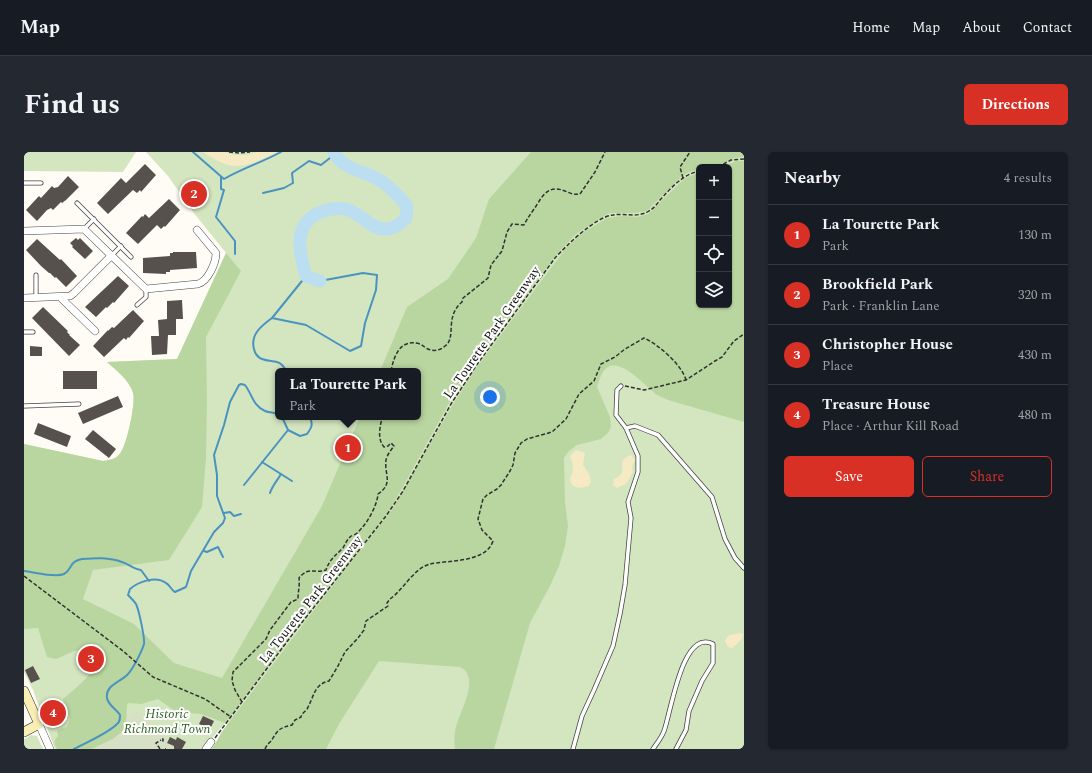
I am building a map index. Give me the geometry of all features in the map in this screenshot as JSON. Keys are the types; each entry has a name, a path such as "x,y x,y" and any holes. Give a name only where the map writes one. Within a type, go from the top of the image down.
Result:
{"street":[{"path":"24,231 84,229 146,290 198,284 206,280 216,253 197,230"},
{"path":"24,298 61,298 70,296 111,256"},
{"path":"61,298 95,331"},
{"path":"24,691 50,749"},
{"path":"24,732 39,724"},
{"path":"206,749 211,742"}],"lane":[{"path":"24,183 41,183"},
{"path":"77,203 131,257"},
{"path":"84,229 94,220"},
{"path":"111,256 121,246"},
{"path":"36,275 36,298"},
{"path":"137,305 146,297 146,290"},
{"path":"24,332 33,332"},
{"path":"573,749 582,716 613,646 625,585 631,518 628,502 638,472 638,456 626,428 616,415 617,390 621,386"},
{"path":"24,406 79,404"},
{"path":"626,428 635,426 658,435 712,497 725,539 735,558 744,568"},
{"path":"653,749 664,731 682,666 696,646 700,642 706,641 713,644 713,663 702,682 689,711 686,730 676,749"}],"path":[{"path":"229,152 250,152"},
{"path":"392,368 393,360 399,348 410,344 421,344 429,350 438,350 447,345 452,336 450,328 453,312 464,298 488,278 491,265 502,251 507,232 512,224 524,225 542,196 551,190 558,189 575,195 580,194 595,172 605,152"},
{"path":"683,178 680,167 690,152"},
{"path":"724,164 731,160 744,158"},
{"name":"La Tourette Park Greenway","path":"211,742 386,516 403,491 451,404 483,356 555,258 569,242 600,219 612,215 637,215 645,213 650,210 675,184 696,172"},
{"path":"621,386 644,390 686,380 722,357 734,341 744,334"},
{"path":"265,749 276,732 282,727 292,725 295,720 301,717 319,684 329,681 335,673 345,652 364,630 366,621 388,606 387,603 390,599 419,570 430,564 467,559 489,549 493,541 482,530 478,519 483,499 486,495 501,485 513,465 515,453 521,443 552,432 566,419 579,394 594,381 601,364 615,357 625,349 644,338 650,340 665,351 684,373 686,380"},
{"path":"242,702 232,681 233,672 266,639 270,630 291,602 298,599 300,578 304,572 312,570 321,572 326,570 335,554 350,538 358,533 374,509 378,501 378,494 383,490 388,481 386,459 394,446 391,443 384,447 382,445 380,439 382,420"},
{"path":"24,576 123,651 154,677 205,699 231,717"},
{"path":"160,749 156,743 162,740"}],"green space":[{"path":"24,152 136,152 123,172 24,171"},
{"name":"Historic Richmond Town","path":"146,152 744,152 744,749 212,749 227,725 225,723 203,749 55,749 33,690 24,672 24,444 103,461 115,458 121,452 126,441 134,398 126,380 107,362 177,359 226,253 193,212 168,176"},
{"path":"531,152 744,152 744,157 735,158 720,164 696,164 696,170 687,173 680,178 647,211 635,213 610,213 576,234 557,254 507,320 453,396 387,514 327,588 225,723 201,714 176,712 158,699 141,704 129,703 127,705 126,725 122,732 113,739 92,749 57,749 54,742 58,736 57,731 67,727 70,719 63,699 90,674 100,653 94,648 74,651 56,659 47,657 38,628 24,629 24,444 103,461 115,458 123,448 132,414 134,398 126,380 107,362 177,359 226,253 241,271 206,337 206,458 202,507 169,560 93,570 83,599 134,624 174,663 222,678 322,506 359,420 421,420 421,368 381,368 407,307 448,279 476,238 489,199"},
{"path":"736,161 744,161 744,422 668,400 657,395 639,379 623,368 615,366 609,367 603,372 597,387 610,417 611,427 608,433 601,439 577,445 569,451 564,458 565,502 568,526 565,546 559,566 550,586 530,623 494,749 455,749 455,730 465,704 469,686 469,678 466,672 460,667 379,661 339,724 326,749 212,749 221,733 345,569 391,511 452,406 476,368 566,248 584,232 607,218 622,216 637,217 648,214 684,179 696,174 696,308 732,308 732,164 729,164"},
{"path":"137,710 174,746 174,749 92,749 113,739 122,732 127,720"},
{"path":"31,735 37,736 43,749 24,749 24,739"}],"sand":[{"path":"203,152 225,152 229,154 248,155 256,152 277,152 256,162 240,166 223,163"},
{"path":"576,450 585,453 583,465 589,474 591,481 589,486 578,488 571,483 570,479 573,469 570,456"},
{"path":"631,455 635,460 632,466 633,472 626,484 617,488 613,485 614,479 621,473 623,460"},
{"path":"740,633 743,634 742,639 732,648 728,647 725,641 727,637"}],"building":[{"path":"145,164 156,175 141,192 140,190 137,193 133,190 108,214 97,203 121,178 126,183"},
{"path":"68,176 79,187 53,210 51,208 47,210 37,221 26,210 39,196 41,198 52,186 54,188 58,187"},
{"path":"169,199 180,210 165,227 164,226 161,229 157,225 138,244 126,233 142,216 143,217 145,214 149,218"},
{"path":"76,238 78,240 80,238 93,251 85,259 72,247 73,246 70,243"},
{"path":"37,239 60,260 61,259 77,276 66,287 56,277 55,278 41,266 26,250"},
{"path":"196,252 197,268 170,270 170,272 166,272 166,274 143,273 143,258 170,256 170,253"},
{"path":"118,276 129,286 114,303 113,302 107,308 106,307 96,317 85,307"},
{"path":"182,300 183,319 176,319 176,335 168,335 167,354 152,355 151,336 159,336 158,320 167,319 167,301"},
{"path":"43,307 80,345 69,356 32,318"},
{"path":"133,310 144,321 129,338 128,337 126,340 124,338 104,357 93,346 108,330 112,327 114,328"},
{"path":"30,346 42,347 42,356 30,356"},
{"path":"63,371 97,371 97,389 63,389"},
{"path":"118,396 123,407 83,424 78,413"},
{"path":"38,423 71,436 67,447 34,434"},
{"path":"93,430 116,449 109,458 85,439"},
{"path":"93,651 99,656 89,668 83,663"},
{"path":"33,666 40,679 31,683 25,670"},
{"path":"51,704 64,717 56,725 44,710"},
{"path":"203,716 214,721 210,729 199,724"},
{"path":"170,737 176,740 177,737 186,742 182,749 174,749 174,746 167,743"}],"waterway":[{"path":"193,152 224,179 281,152"},
{"path":"320,281 306,276 301,258 300,240 302,231 305,224 312,217 327,210 345,209 350,210 380,229 389,229 394,227 406,218 407,206 393,190 376,178 358,171 342,162 334,152"},
{"path":"263,193 284,188 293,183 292,173 309,161 321,165 335,154"},
{"path":"221,177 221,189 224,190 216,217 235,241 235,254"},
{"path":"284,368 281,364 262,359 256,355 254,351 253,344 257,331 272,318 306,325 350,351 361,346 365,323 376,290 377,275 363,273 320,281"},
{"path":"272,318 306,276"},
{"path":"74,749 97,738 113,728 120,719 120,715 108,701 108,690 130,672 144,644 143,631 137,607 128,595 130,589 147,580 162,581 175,592 186,587 191,571 214,532 223,523 225,518 217,496 217,475 214,455 230,402 239,385 245,385 255,403 261,409 267,412 275,413"},
{"path":"283,420 288,430 300,436 307,434 310,430 312,426 311,420"},
{"path":"244,485 288,430"},
{"path":"262,462 292,481"},
{"path":"270,493 281,474"},
{"path":"224,513 230,512 234,516 241,514"},
{"path":"204,551 207,552 218,547 223,557"},
{"path":"24,571 60,575 67,572 78,560 92,558 107,559 117,560 141,570 149,581"}],"place":[{"name":"Brookfield Park","path":"194,194"},
{"name":"La Tourette Park","path":"348,448"},
{"name":"Christopher House","path":"91,659"},
{"name":"Treasure House","path":"53,713"}]}
